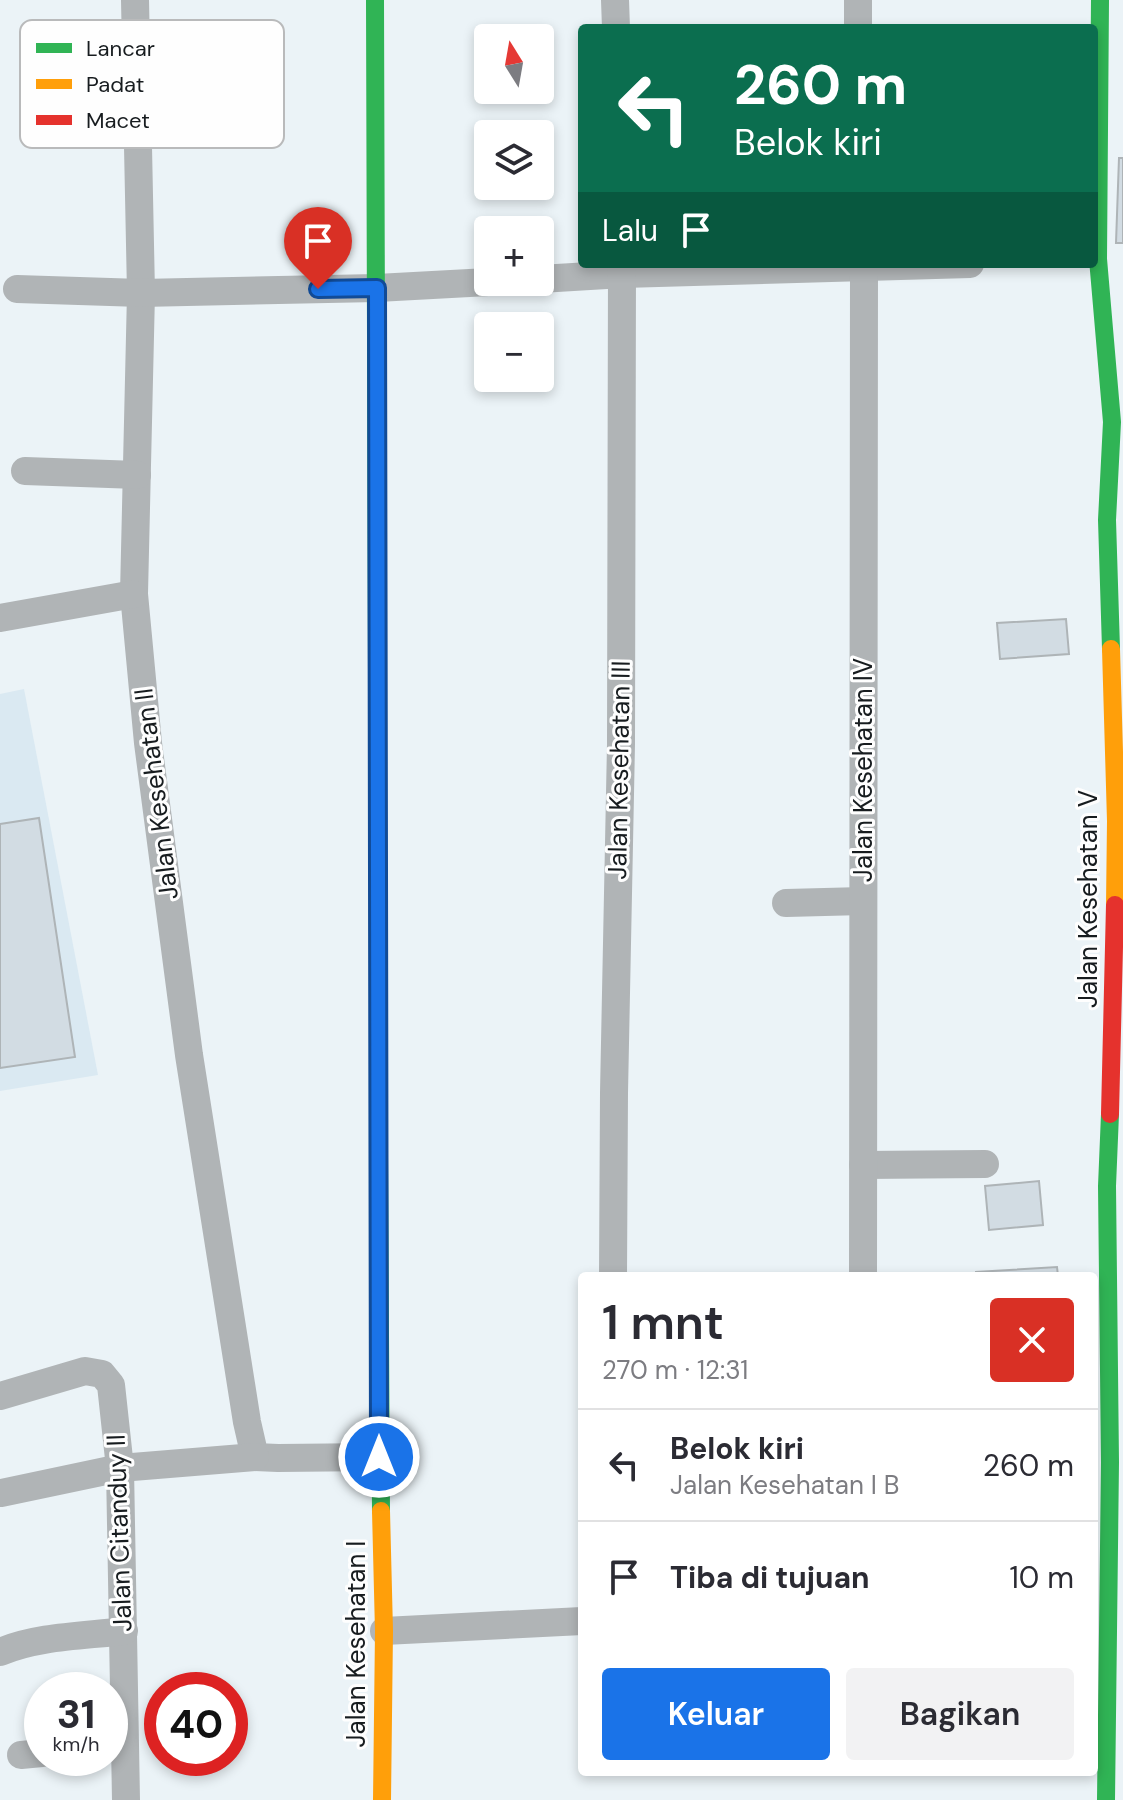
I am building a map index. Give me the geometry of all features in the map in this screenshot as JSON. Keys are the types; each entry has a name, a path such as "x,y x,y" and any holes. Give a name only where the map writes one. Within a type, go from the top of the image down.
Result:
{"street":[{"name":"Jalan Kesehatan II","path":"135,0 135,20"},
{"name":"Jalan Kesehatan I","path":"375,0 379,1457 384,1631 382,1800"},
{"path":"615,0 616,24"},
{"path":"858,0 858,24"},
{"name":"Jalan Kesehatan V","path":"1098,130 1100,0"},
{"name":"Jalan Kesehatan II","path":"138,148 141,293 134,594 148,743 195,1098 255,1457"},
{"path":"554,277 622,269 703,268"},
{"name":"Jalan Kesehatan IV","path":"863,1272 864,268"},
{"name":"Jalan Kesehatan V","path":"1097,268 1118,422 1107,520 1119,821 1102,1462 1106,1800"},
{"name":"Jalan Kesehatan III","path":"613,1272 621,744 622,269"},
{"path":"17,289 141,293 474,283"},
{"path":"25,471 137,475"},
{"path":"0,618 134,594"},
{"path":"786,903 863,901"},
{"path":"863,1165 985,1164"},
{"name":"Jalan Citanduy II","path":"0,1396 85,1371 102,1374 111,1385 120,1468 124,1631 121,1672"},
{"path":"1,1493 120,1468 255,1457 379,1457"},
{"path":"384,1631 578,1621"},
{"path":"0,1652 40,1641 124,1631"},
{"name":"Jalan Citanduy II","path":"122,1776 126,1800"}],"shaded area":[{"path":"24,689 98,1075 0,1091 0,694"}],"building":[{"path":"1119,158 1123,158 1123,243 1116,243"},
{"path":"1066,619 1069,654 1000,659 997,623"},
{"path":"39,818 75,1057 0,1068 0,824"},
{"path":"1039,1181 1043,1225 989,1230 985,1186"},
{"path":"1057,1267 1058,1272 976,1272"}],"traffic: fast":[{"path":"375,0 377,670"},
{"path":"1100,0 1098,259 1112,422 1107,520 1111,649"},
{"path":"378,982 381,1511"},
{"path":"1106,1800 1110,1462 1107,1186 1110,1114"}],"traffic: slow":[{"path":"1111,649 1115,905"},
{"path":"377,670 378,982"},
{"path":"381,1511 384,1631 382,1800"}],"traffic: jam":[{"path":"1110,1114 1115,905"}],"route":[{"path":"318,289 377,288 379,1457"}]}
